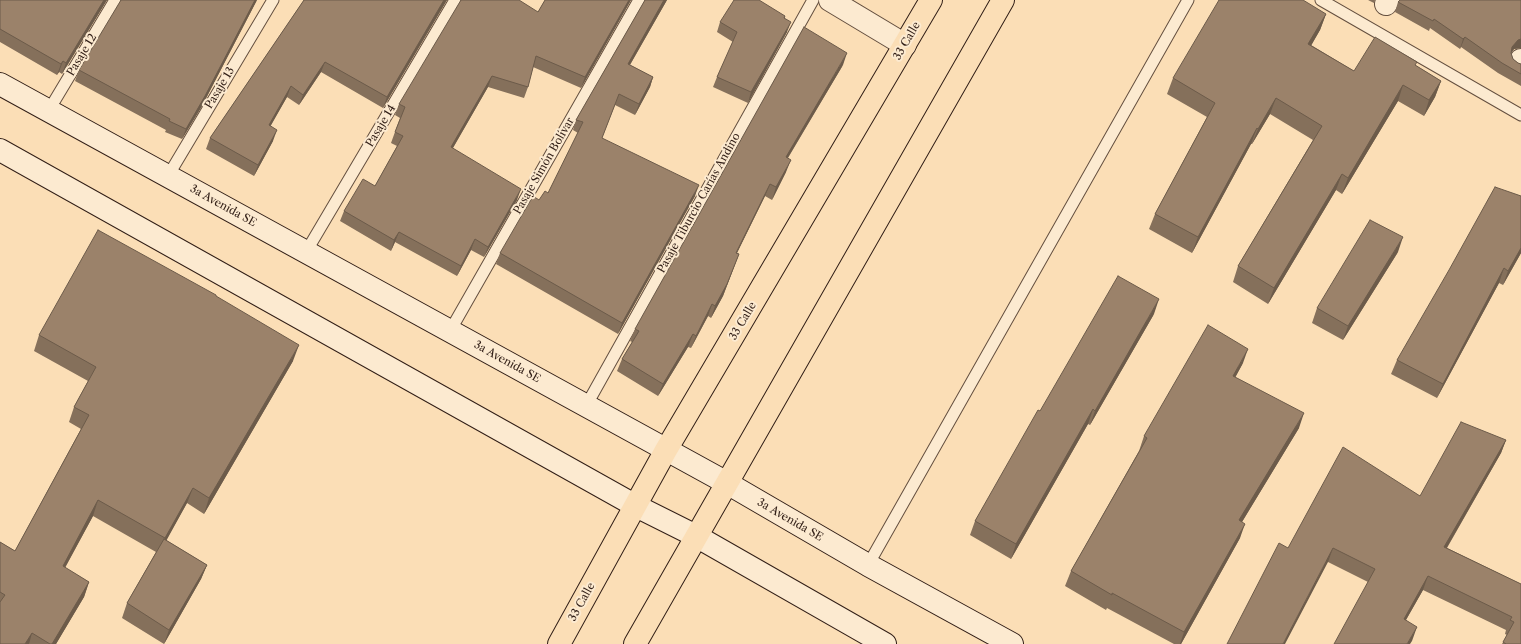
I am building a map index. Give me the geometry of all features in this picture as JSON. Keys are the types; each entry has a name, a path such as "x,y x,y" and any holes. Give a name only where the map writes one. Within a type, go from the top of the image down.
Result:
{"main road":[{"path":"830,0 905,45"},
{"name":"33 Calle","path":"559,644 666,450 931,0"},
{"path":"635,644 1003,0"},
{"name":"3a Avenida SE","path":"0,84 727,483 868,565 1012,644"},
{"path":"0,150 636,506 696,536 885,644"}],"lane":[{"name":"Pasaje 12","path":"49,110 115,0"},
{"name":"Pasaje 13","path":"168,176 273,0"},
{"name":"Pasaje 14","path":"306,252 455,0"},
{"name":"Pasaje Simón Bolívar","path":"450,331 639,0"},
{"name":"Pasaje Tiburcio Carías Andino","path":"586,406 813,0"},
{"path":"868,565 1188,0"},
{"path":"1321,0 1521,115"}],"building":[{"path":"0,0 104,0 66,63 63,61 61,64 0,29"},
{"path":"121,0 255,0 186,129 169,121 170,119 79,70"},
{"path":"304,0 444,0 387,97 325,62 303,95 291,86 269,125 277,130 258,165 210,138"},
{"path":"461,0 519,0 538,12 545,0 629,0 585,77 536,56 528,87 492,76 451,147 521,189 488,247 475,239 461,266 399,232 394,240 344,211 363,179 375,186 403,136 395,132 405,107 399,104"},
{"path":"645,0 664,0 628,64 653,77 639,104 619,94 602,138 699,185 622,323 500,253 533,196 539,200 545,191 548,193 583,122 576,120"},
{"path":"734,0 759,0 785,16 784,18 791,22 751,92 717,77 737,32 720,22"},
{"path":"1219,0 1303,0 1326,14 1308,44 1354,71 1375,37 1417,62 1415,65 1441,81 1429,100 1403,85 1348,178 1342,174 1274,288 1238,266 1322,126 1276,98 1258,129 1257,128 1198,237 1155,214 1215,103 1173,78"},
{"path":"1400,0 1521,0 1521,39 1518,40 1512,47 1511,53 1513,59 1521,64 1521,74 1502,63 1465,37 1463,39 1434,19 1433,21 1398,2"},
{"path":"804,27 847,53 786,157 791,160 776,187 770,184 736,253 739,254 727,284 715,306 712,304 696,336 693,334 663,384 622,359 639,331 635,329"},
{"path":"1495,187 1521,196 1521,248 1508,271 1504,268 1443,384 1397,360"},
{"path":"1370,220 1403,237 1348,326 1317,308"},
{"path":"98,230 216,295 299,345 209,498 193,488 165,538 98,500 63,566 89,582 52,644 32,633 25,644 0,644 0,602 5,595 0,592 0,542 15,551 89,415 74,407 96,367 39,335"},
{"path":"1118,276 1159,299 1095,411 1093,409 1016,544 975,521 1038,410 1040,411"},
{"path":"1208,325 1248,349 1233,376 1304,413 1239,520 1245,524 1184,632 1112,593 1112,595 1071,571 1147,438 1144,436"},
{"path":"1461,422 1506,440 1444,547 1521,584 1521,644 1506,644 1503,642 1514,622 1510,620 1512,617 1428,576 1404,619 1417,627 1407,644 1334,644 1375,569 1333,548 1283,644 1227,644 1279,543 1288,548 1343,447 1420,496"},
{"path":"164,539 207,565 169,630 127,603"}]}
